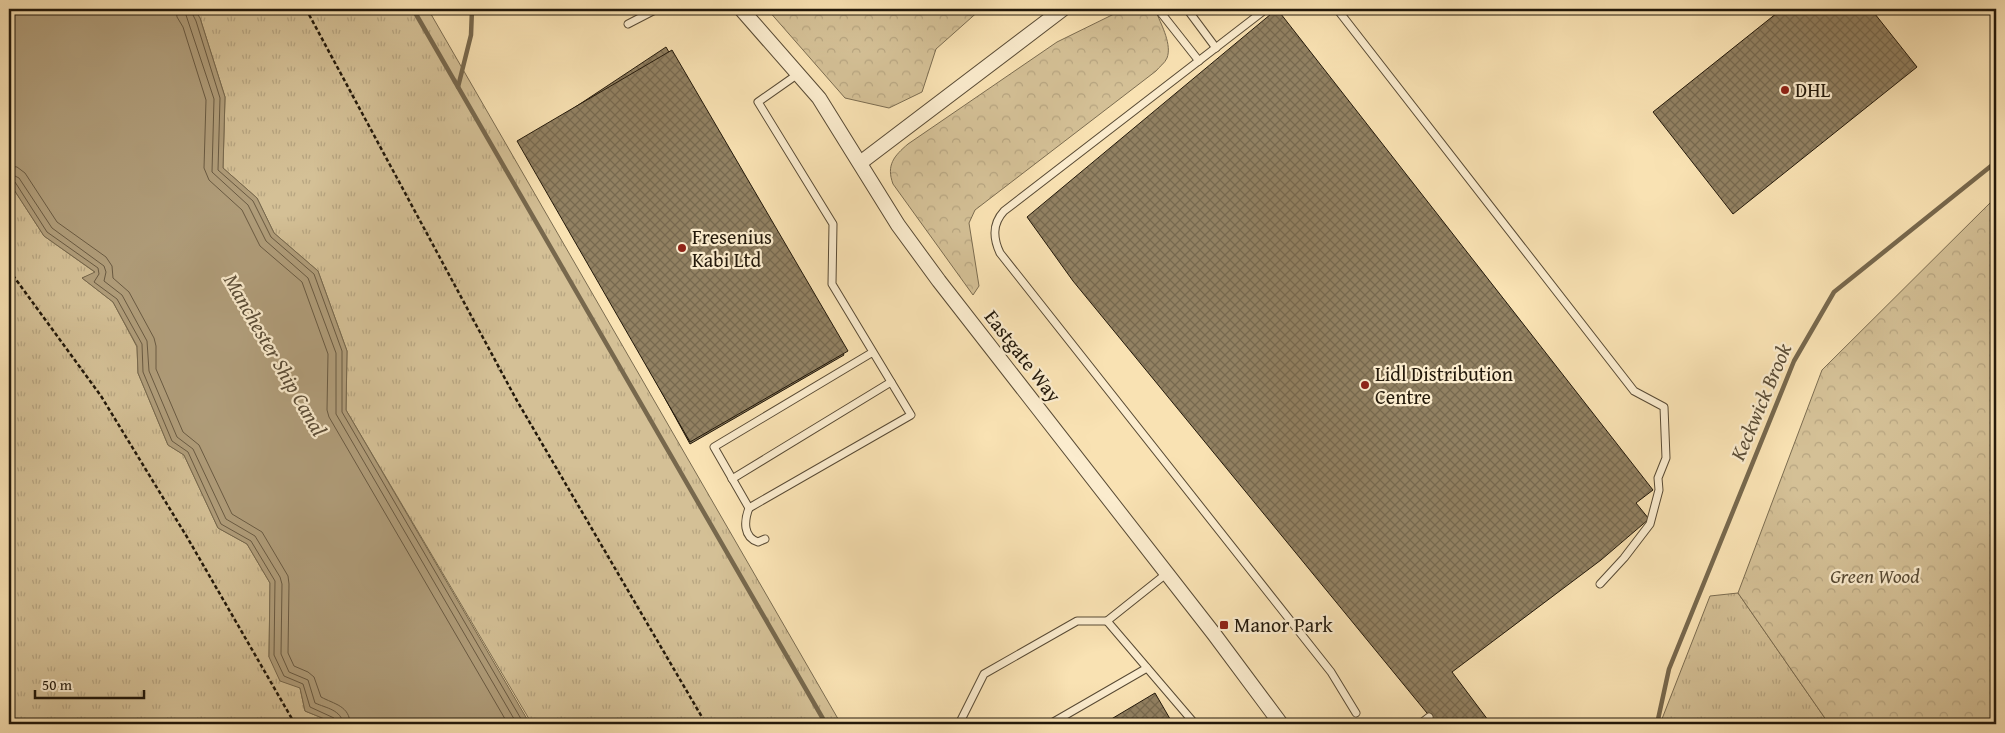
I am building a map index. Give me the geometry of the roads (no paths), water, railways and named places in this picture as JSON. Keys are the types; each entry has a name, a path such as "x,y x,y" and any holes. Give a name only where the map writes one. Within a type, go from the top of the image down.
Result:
{"street":[{"name":"Eastgate Way","path":"741,9 819,98 898,225 939,281 1214,634 1281,724"},
{"path":"860,162 1063,9"}],"lane":[{"path":"628,24 657,9"},
{"path":"1158,9 1199,61"},
{"path":"1186,9 1216,48"},
{"path":"1266,9 1004,211 996,222 994,236 1000,252 1330,672 1356,713"},
{"path":"1337,9 1634,391 1664,406 1666,458 1658,478 1659,490 1650,524 1624,558 1600,584"},
{"path":"748,508 911,415 832,284 832,224 758,102 798,74"},
{"path":"765,539 758,542 752,540 748,533 744,523 748,508 714,447 873,352"},
{"path":"732,479 891,382"},
{"path":"959,724 984,674 1077,621 1107,621 1166,574"},
{"path":"1107,621 1195,724"},
{"path":"1050,724 1147,668"},
{"path":"1420,724 1429,717"}],"water":[{"name":"Manchester Ship Canal","path":"9,9 194,9 200,18 225,97 223,168 257,198 274,233 318,271 347,351 346,410 530,724 337,724 305,711 300,688 280,681 269,657 270,583 247,544 218,528 184,455 168,445 138,373 137,346 113,302 82,278 95,272 44,236 9,182"}],"waterway":[{"path":"413,9 826,724"},
{"path":"458,87 471,35 472,9"},
{"name":"Keckwick Brook","path":"1657,724 1669,669 1794,361 1834,292 1996,162"}],"place":[{"name":"DHL","path":"1785,90"},
{"name":"Fresenius Kabi Ltd","path":"682,248"},
{"name":"Lidl Distribution Centre","path":"1365,385"},
{"name":"Manor Park","path":"1224,625"}],"park label":[{"name":"Green Wood","path":"1875,576"}]}
